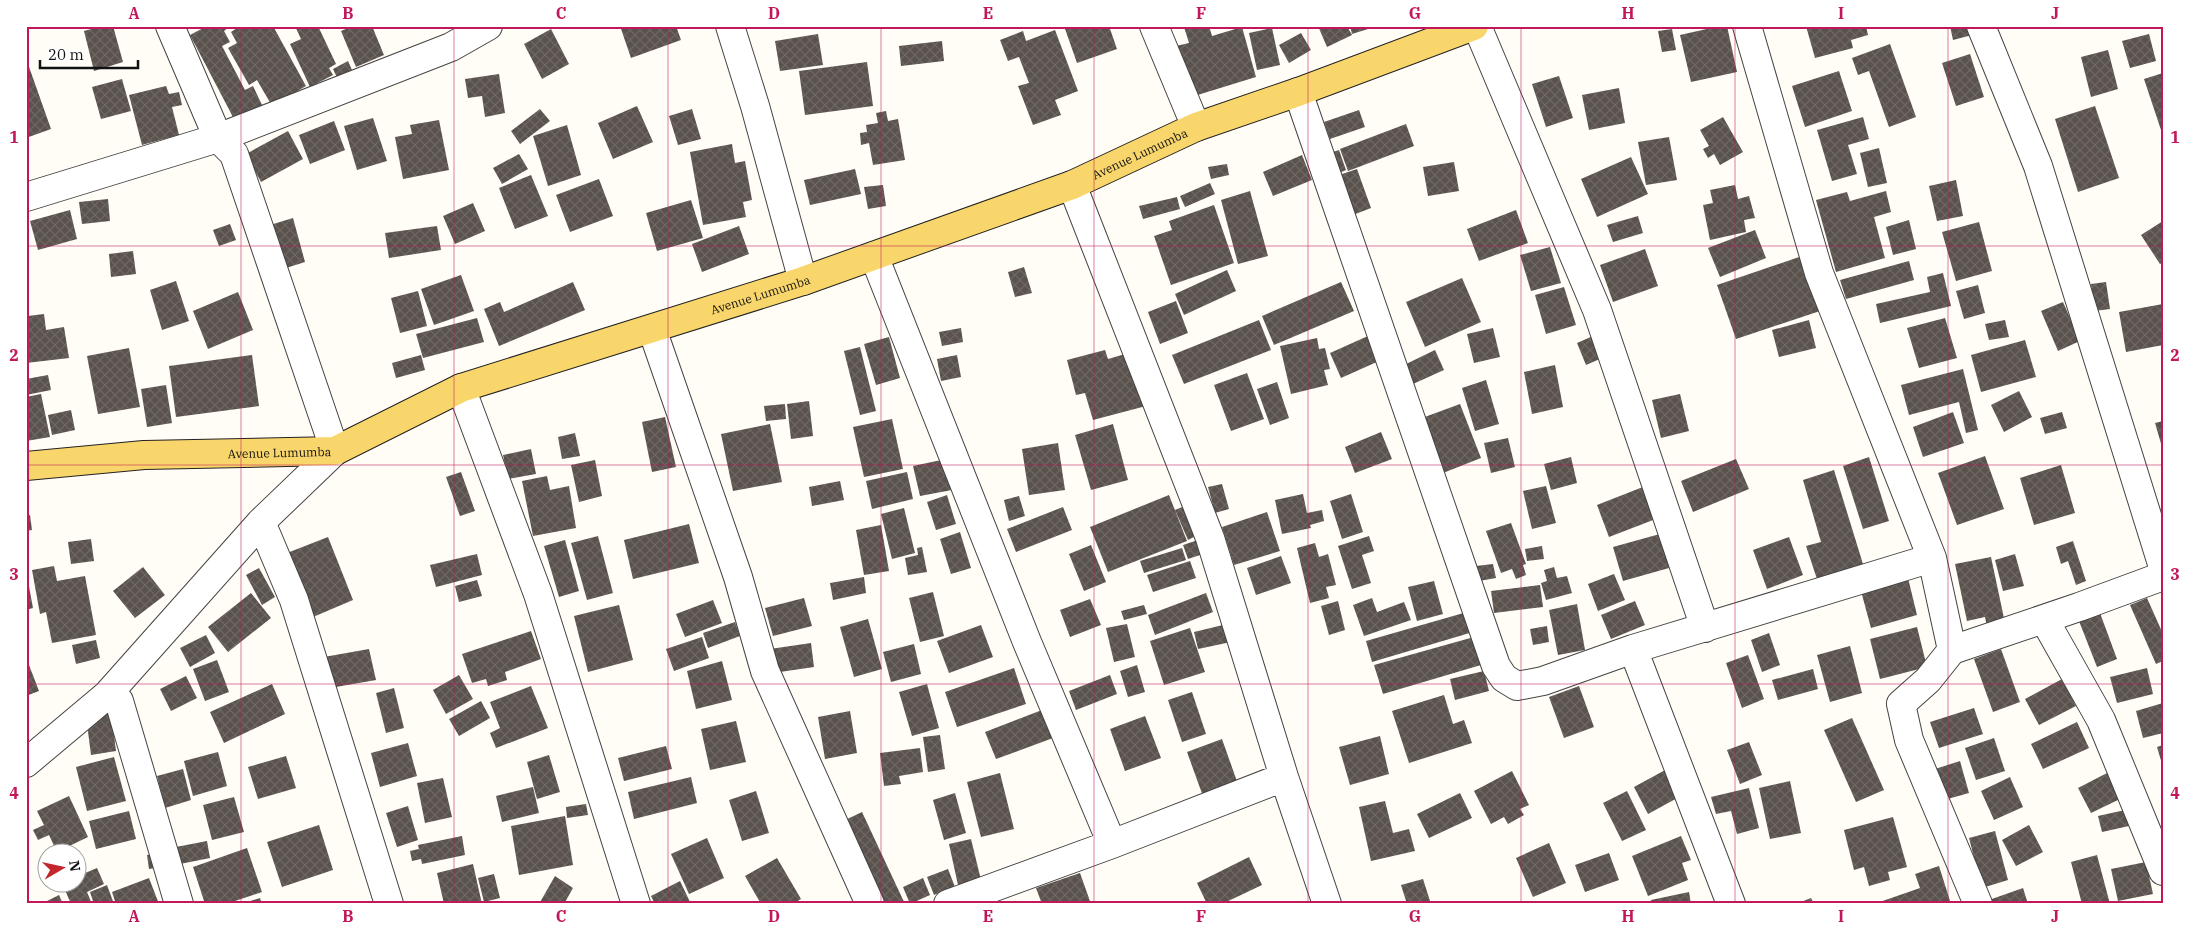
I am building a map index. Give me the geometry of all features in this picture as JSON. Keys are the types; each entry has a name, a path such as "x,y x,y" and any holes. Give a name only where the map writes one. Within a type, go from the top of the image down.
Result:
{"main road":[{"name":"Avenue Lumumba","path":"26,466 144,455 335,451 461,388 803,281 874,256 1072,185 1196,127 1298,92 1475,26"}],"street":[{"path":"26,763 107,694 261,522 335,451 234,154 218,138 170,26"},
{"path":"26,196 218,138 451,47 488,26"},
{"path":"730,26 755,106 803,281"},
{"path":"1154,26 1196,127"},
{"path":"1475,26 1597,310 1705,628"},
{"path":"1747,26 1819,273 1932,558 1952,650"},
{"path":"1980,26 2038,166 2163,566"},
{"path":"1298,92 1496,666 1504,678 1517,686 1543,681 1633,649 1932,558"},
{"path":"1072,185 1210,538 1284,777 1327,904"},
{"path":"874,256 1027,642 1112,844"},
{"path":"652,329 738,577 766,671 870,904"},
{"path":"461,388 538,594 636,904"},
{"path":"261,522 294,600 389,904"},
{"path":"1978,904 1909,740 1901,704 1928,680 1952,650 2163,576"},
{"path":"2044,619 2101,720 2163,871"},
{"path":"1633,649 1731,904"},
{"path":"107,694 118,701 179,904"},
{"path":"948,904 1112,844 1284,777"}],"building":[{"path":"102,26 113,26 123,62 94,71 84,31"},
{"path":"207,26 230,26 224,31 230,42 222,46 245,90 253,86 262,105 234,119 190,35"},
{"path":"240,26 273,26 306,86 272,106 257,80 249,85 228,48 237,43 231,32"},
{"path":"295,26 318,26 336,64 329,68 333,75 310,87 290,44 301,39"},
{"path":"353,26 372,26 384,55 356,67 341,31"},
{"path":"620,26 676,26 681,40 631,58"},
{"path":"1064,26 1109,26 1117,49 1077,63"},
{"path":"1209,26 1212,36 1242,27 1256,77 1191,97 1176,46 1189,43 1184,27"},
{"path":"1318,26 1347,26 1352,35 1327,47"},
{"path":"1350,26 1367,26 1368,29 1352,34"},
{"path":"1727,26 1737,72 1691,82 1680,35"},
{"path":"1806,26 1866,26 1868,35 1851,40 1853,48 1815,58"},
{"path":"1950,26 1974,26 1976,34 1953,40"},
{"path":"1272,28 1280,65 1257,70 1249,33"},
{"path":"551,29 569,64 542,79 524,44"},
{"path":"1672,29 1676,50 1662,52 1658,31"},
{"path":"1055,30 1078,91 1055,100 1061,115 1033,125 1018,86 1029,83 1019,57 1008,61 1000,40 1023,31 1026,41"},
{"path":"1301,33 1311,50 1289,63 1279,45"},
{"path":"818,34 823,65 780,71 775,41"},
{"path":"2149,34 2156,61 2130,68 2122,41"},
{"path":"942,41 944,61 901,66 899,46"},
{"path":"1890,44 1916,117 1889,127 1869,71 1858,75 1852,58"},
{"path":"2108,50 2118,89 2091,97 2081,57"},
{"path":"1970,54 1984,97 1956,106 1942,63"},
{"path":"348,61 356,79 341,86 333,69"},
{"path":"867,62 873,106 805,115 799,71"},
{"path":"28,64 51,129 26,138 26,65"},
{"path":"1839,71 1852,111 1805,127 1792,86"},
{"path":"2163,73 2163,133 2162,133 2144,79"},
{"path":"499,74 505,113 485,117 482,96 468,98 465,79"},
{"path":"1559,76 1573,118 1546,127 1532,84"},
{"path":"122,79 131,111 101,119 92,87"},
{"path":"166,86 169,94 179,92 182,105 172,107 179,135 142,145 129,95"},
{"path":"1619,88 1625,123 1589,130 1582,95"},
{"path":"637,106 653,142 613,159 598,123"},
{"path":"2095,106 2119,178 2078,192 2055,119"},
{"path":"540,109 550,121 520,144 511,131"},
{"path":"692,109 701,139 678,145 669,116"},
{"path":"1359,110 1365,127 1330,139 1324,122"},
{"path":"886,111 888,121 898,119 905,160 873,165 869,143 861,145 860,133 867,132 866,125 878,123 876,113"},
{"path":"1723,117 1743,152 1720,165 1714,154 1708,158 1703,149 1709,146 1700,130"},
{"path":"1863,117 1869,139 1848,145 1857,174 1832,181 1817,130"},
{"path":"373,118 387,161 357,170 344,126"},
{"path":"439,120 449,170 403,179 395,137 412,134 410,125"},
{"path":"334,121 345,150 310,164 299,135"},
{"path":"1406,124 1414,146 1348,171 1340,149"},
{"path":"567,125 581,175 548,186 533,136"},
{"path":"288,131 303,159 261,182 246,154"},
{"path":"1669,137 1677,180 1646,185 1638,142"},
{"path":"732,144 735,163 745,161 752,200 743,202 746,217 703,225 690,152"},
{"path":"1879,148 1887,183 1868,187 1860,153"},
{"path":"1339,150 1346,170 1337,174 1330,153"},
{"path":"519,154 528,169 502,184 493,168"},
{"path":"1302,155 1312,180 1273,196 1263,172"},
{"path":"1631,157 1648,194 1597,217 1581,179"},
{"path":"1454,162 1459,191 1428,196 1423,167"},
{"path":"1227,164 1229,175 1211,179 1208,167"},
{"path":"855,169 861,194 810,205 804,180"},
{"path":"1357,169 1371,208 1353,215 1339,175"},
{"path":"531,175 548,216 515,229 499,188"},
{"path":"599,179 613,216 570,232 556,195"},
{"path":"1956,180 1963,216 1937,221 1929,186"},
{"path":"1210,183 1215,194 1185,207 1180,196"},
{"path":"883,185 886,206 868,209 864,187"},
{"path":"1735,185 1738,199 1749,196 1755,218 1744,220 1746,232 1710,240 1703,205 1713,203 1710,190"},
{"path":"1250,191 1268,256 1238,264 1221,200"},
{"path":"1886,191 1891,212 1874,217 1885,258 1836,272 1816,200 1847,192 1850,201"},
{"path":"1177,197 1180,209 1143,219 1139,206"},
{"path":"108,199 110,221 82,224 79,202"},
{"path":"691,200 703,238 657,251 646,213"},
{"path":"473,203 485,231 455,244 443,216"},
{"path":"1214,205 1234,263 1171,285 1154,236 1172,230 1169,221"},
{"path":"70,210 77,239 38,250 30,221"},
{"path":"1516,210 1528,243 1479,261 1467,229"},
{"path":"1638,216 1643,233 1613,242 1607,225"},
{"path":"293,218 305,262 283,269 270,225"},
{"path":"1909,220 1916,249 1893,255 1886,227"},
{"path":"2163,221 2163,262 2160,264 2141,235"},
{"path":"1979,222 1992,271 1956,281 1942,232"},
{"path":"230,224 236,240 219,246 213,230"},
{"path":"437,226 441,250 389,258 385,233"},
{"path":"739,226 749,254 702,272 692,244"},
{"path":"1755,230 1766,258 1720,277 1708,248"},
{"path":"1550,247 1561,283 1531,291 1520,255"},
{"path":"1645,249 1658,286 1613,302 1600,265"},
{"path":"133,251 136,274 111,277 109,254"},
{"path":"1802,256 1820,311 1736,339 1717,285"},
{"path":"1909,261 1914,280 1846,299 1840,280"},
{"path":"1024,267 1032,293 1015,297 1008,272"},
{"path":"1227,270 1236,291 1184,315 1175,294"},
{"path":"1943,273 1951,306 1880,323 1876,304 1930,292 1927,277"},
{"path":"461,275 474,311 434,325 421,289"},
{"path":"1462,278 1481,322 1425,347 1406,302"},
{"path":"176,281 189,321 162,330 150,290"},
{"path":"573,282 585,310 499,346 484,309 500,302 504,312"},
{"path":"1341,282 1354,311 1274,345 1262,316"},
{"path":"2106,282 2110,309 2094,311 2091,284"},
{"path":"1978,285 1985,313 1964,319 1956,291"},
{"path":"1564,287 1576,325 1546,334 1535,295"},
{"path":"418,291 427,326 400,333 391,298"},
{"path":"238,292 253,330 208,349 193,311"},
{"path":"1176,301 1188,333 1160,344 1148,312"},
{"path":"2063,302 2080,341 2058,351 2041,311"},
{"path":"2163,304 2163,345 2126,352 2119,312"},
{"path":"26,310 28,316 44,314 46,330 64,327 69,358 26,363"},
{"path":"477,318 484,342 423,358 416,334"},
{"path":"1945,318 1957,358 1919,368 1907,328"},
{"path":"1259,320 1271,350 1184,384 1172,355"},
{"path":"1809,320 1816,348 1779,357 1772,330"},
{"path":"2005,320 2009,337 1989,340 1985,324"},
{"path":"961,328 963,342 942,346 939,332"},
{"path":"1493,328 1500,357 1474,363 1467,334"},
{"path":"1368,336 1379,361 1341,378 1330,353"},
{"path":"1593,336 1602,358 1586,365 1577,343"},
{"path":"889,337 900,378 876,385 864,344"},
{"path":"1317,338 1319,349 1325,348 1330,369 1324,370 1328,385 1291,394 1280,346"},
{"path":"2025,340 2036,377 1981,392 1971,355"},
{"path":"860,347 876,411 860,415 844,351"},
{"path":"129,348 140,407 98,414 87,356"},
{"path":"1105,350 1108,359 1132,352 1146,406 1093,420 1085,393 1076,395 1067,360"},
{"path":"1435,350 1444,370 1413,384 1404,365"},
{"path":"252,355 259,406 176,417 169,366"},
{"path":"421,355 425,370 396,378 392,363"},
{"path":"957,355 961,377 941,381 937,359"},
{"path":"1555,365 1563,407 1532,414 1524,372"},
{"path":"1963,369 1978,430 1966,433 1959,402 1909,415 1901,385"},
{"path":"1247,373 1264,419 1231,431 1214,385"},
{"path":"48,375 51,390 26,395 26,379"},
{"path":"1486,380 1499,424 1475,431 1462,388"},
{"path":"1277,382 1289,418 1270,425 1257,389"},
{"path":"166,385 172,423 147,427 141,389"},
{"path":"2019,391 2032,417 2004,432 1991,405"},
{"path":"41,394 50,437 26,441 26,397"},
{"path":"1680,394 1689,431 1661,438 1652,400"},
{"path":"809,401 813,436 791,439 787,404"},
{"path":"785,404 786,419 766,421 764,406"},
{"path":"1460,404 1481,458 1443,473 1422,418"},
{"path":"71,410 75,430 52,435 48,415"},
{"path":"1953,412 1964,443 1923,457 1913,427"},
{"path":"2062,412 2067,428 2045,434 2040,418"},
{"path":"665,417 676,467 652,472 642,422"},
{"path":"892,419 903,469 864,477 853,427"},
{"path":"2163,421 2163,447 2162,447 2155,423"},
{"path":"770,424 782,482 733,491 721,434"},
{"path":"1113,424 1128,480 1091,490 1075,435"},
{"path":"1381,432 1392,459 1355,473 1345,447"},
{"path":"575,433 580,456 562,459 558,437"},
{"path":"1508,438 1515,467 1491,473 1484,443"},
{"path":"1058,443 1065,490 1029,495 1022,449"},
{"path":"531,449 536,474 508,479 503,455"},
{"path":"1985,456 2004,509 1957,525 1938,473"},
{"path":"1571,457 1577,483 1551,490 1544,464"},
{"path":"1869,457 1889,521 1863,529 1843,466"},
{"path":"946,459 952,490 920,496 913,466"},
{"path":"1736,459 1749,489 1693,512 1681,481"},
{"path":"595,460 602,496 579,502 571,465"},
{"path":"2061,465 2075,513 2034,525 2020,478"},
{"path":"1834,470 1863,564 1817,579 1806,546 1821,542 1803,480"},
{"path":"461,472 475,511 460,516 446,477"},
{"path":"907,472 913,499 872,509 866,481"},
{"path":"547,476 550,490 569,486 576,528 533,536 522,481"},
{"path":"840,481 844,500 812,506 809,487"},
{"path":"1222,484 1229,509 1215,513 1208,487"},
{"path":"1648,485 1661,517 1609,537 1597,505"},
{"path":"1546,486 1556,523 1532,529 1523,491"},
{"path":"1303,494 1307,513 1322,510 1324,521 1310,525 1311,528 1282,534 1275,500"},
{"path":"1351,494 1363,532 1342,539 1330,501"},
{"path":"947,495 956,524 936,530 927,502"},
{"path":"1169,495 1187,541 1108,572 1090,527"},
{"path":"1019,496 1025,516 1009,521 1004,500"},
{"path":"1187,505 1200,534 1188,540 1175,510"},
{"path":"1063,507 1072,530 1016,552 1007,529"},
{"path":"904,508 915,553 892,559 881,514"},
{"path":"1267,512 1280,551 1234,565 1222,527"},
{"path":"30,515 32,530 26,531 26,516"},
{"path":"1511,523 1526,564 1523,565 1526,575 1516,579 1512,569 1501,573 1486,531"},
{"path":"689,524 699,563 633,579 624,540"},
{"path":"881,525 889,571 864,575 856,530"},
{"path":"960,532 971,568 951,574 940,539"},
{"path":"1667,532 1676,566 1623,581 1613,547"},
{"path":"598,536 613,593 587,600 571,543"},
{"path":"1369,536 1374,551 1362,555 1371,583 1352,589 1338,546"},
{"path":"328,537 353,600 313,617 287,553"},
{"path":"1789,537 1803,575 1767,589 1753,550"},
{"path":"91,539 94,561 71,564 68,542"},
{"path":"565,540 579,591 559,597 544,546"},
{"path":"1198,540 1203,554 1188,559 1183,545"},
{"path":"2073,541 2086,581 2076,585 2068,561 2061,564 2056,547"},
{"path":"1315,543 1319,557 1328,554 1336,585 1326,587 1329,598 1310,603 1297,548"},
{"path":"1091,545 1106,582 1084,591 1069,554"},
{"path":"1542,546 1544,559 1527,561 1525,549"},
{"path":"922,547 927,572 908,575 905,558 918,555 917,548"},
{"path":"1182,548 1186,560 1144,573 1140,561"},
{"path":"477,554 482,575 436,587 430,565"},
{"path":"2015,554 2024,586 2003,591 1995,560"},
{"path":"1281,556 1291,583 1256,595 1247,568"},
{"path":"1991,557 2005,623 1987,627 1985,617 1967,621 1955,564"},
{"path":"1190,561 1196,578 1153,592 1147,575"},
{"path":"1493,564 1496,578 1479,581 1476,566"},
{"path":"54,566 57,581 85,576 96,635 52,643 46,612 40,614 32,570"},
{"path":"143,567 165,595 135,618 113,591"},
{"path":"1554,567 1557,578 1567,576 1572,593 1546,600 1541,583 1547,581 1544,570"},
{"path":"259,568 275,597 262,605 246,575"},
{"path":"1614,574 1625,600 1598,611 1588,584"},
{"path":"864,577 866,593 833,600 830,583"},
{"path":"1908,578 1917,615 1871,628 1861,591"},
{"path":"477,580 482,596 459,602 455,586"},
{"path":"26,581 28,581 33,608 26,610"},
{"path":"1434,581 1443,614 1417,621 1408,587"},
{"path":"1540,585 1543,607 1494,613 1491,591"},
{"path":"933,592 944,636 920,642 909,598"},
{"path":"251,593 271,618 228,652 208,627"},
{"path":"1206,593 1213,612 1155,635 1148,615"},
{"path":"804,598 812,626 773,636 765,608"},
{"path":"1372,598 1377,612 1404,602 1411,620 1364,636 1353,605"},
{"path":"2147,598 2163,634 2163,661 2156,664 2130,605"},
{"path":"1090,599 1101,625 1070,637 1060,610"},
{"path":"713,600 722,623 685,637 676,614"},
{"path":"1338,601 1345,630 1329,635 1321,606"},
{"path":"1635,601 1645,625 1611,639 1601,615"},
{"path":"1577,604 1585,650 1558,655 1549,610"},
{"path":"619,605 633,660 588,672 574,616"},
{"path":"1144,605 1147,614 1124,620 1121,611"},
{"path":"1467,612 1473,632 1372,662 1366,641"},
{"path":"2100,613 2117,659 2097,667 2079,621"},
{"path":"868,619 882,669 854,677 840,627"},
{"path":"735,622 740,636 708,648 703,633"},
{"path":"1127,624 1135,657 1114,662 1106,628"},
{"path":"1227,624 1231,642 1198,649 1194,632"},
{"path":"981,625 993,657 949,673 937,641"},
{"path":"1547,626 1549,642 1533,645 1530,629"},
{"path":"1917,627 1927,667 1880,679 1870,639"},
{"path":"1190,628 1205,672 1164,685 1150,641"},
{"path":"531,631 541,659 505,672 507,680 488,686 486,679 472,683 462,654"},
{"path":"1769,633 1780,665 1762,672 1751,640"},
{"path":"206,635 215,653 190,667 180,648"},
{"path":"702,637 709,658 674,671 666,649"},
{"path":"1474,637 1481,665 1383,694 1374,665"},
{"path":"96,640 100,658 76,664 72,645"},
{"path":"811,643 814,667 773,673 770,649"},
{"path":"914,644 921,674 891,682 883,652"},
{"path":"1850,646 1862,693 1830,702 1817,655"},
{"path":"369,649 376,680 330,688 324,657"},
{"path":"2001,649 2020,702 1993,712 1974,659"},
{"path":"1748,655 1764,699 1742,708 1726,663"},
{"path":"217,660 229,692 205,701 193,669"},
{"path":"722,661 732,700 696,709 687,671"},
{"path":"29,665 39,691 26,696 26,666"},
{"path":"1137,665 1145,692 1128,697 1120,671"},
{"path":"1014,668 1026,704 957,727 945,692"},
{"path":"2147,668 2153,694 2117,703 2110,677"},
{"path":"1813,669 1818,689 1778,700 1772,680"},
{"path":"1484,671 1489,691 1455,700 1450,679"},
{"path":"459,675 473,699 446,714 433,690"},
{"path":"1110,675 1117,694 1076,710 1069,691"},
{"path":"186,676 197,698 171,711 160,689"},
{"path":"2062,679 2076,706 2039,725 2025,699"},
{"path":"272,684 285,714 224,743 210,712"},
{"path":"927,684 939,728 912,736 899,692"},
{"path":"531,686 548,728 496,748 490,733 500,728 490,702"},
{"path":"1579,686 1594,727 1564,738 1549,697"},
{"path":"394,688 404,728 386,733 376,693"},
{"path":"1192,692 1206,734 1182,742 1168,700"},
{"path":"1444,695 1453,724 1464,720 1472,743 1409,763 1392,711"},
{"path":"481,701 490,718 459,736 449,719"},
{"path":"2163,703 2163,733 2143,738 2136,711"},
{"path":"1974,708 1983,734 1939,748 1930,722"},
{"path":"1042,710 1053,738 996,759 985,732"},
{"path":"850,711 857,753 825,759 818,717"},
{"path":"111,712 116,751 91,755 86,716"},
{"path":"1145,716 1161,758 1125,771 1110,729"},
{"path":"1852,718 1884,790 1856,802 1824,730"},
{"path":"736,721 746,762 710,770 701,729"},
{"path":"2077,722 2089,748 2043,769 2031,744"},
{"path":"940,735 945,769 928,772 923,737"},
{"path":"1380,736 1389,774 1350,785 1339,747"},
{"path":"1994,738 2005,771 1976,780 1965,748"},
{"path":"1222,739 1239,787 1204,799 1187,752"},
{"path":"1749,742 1762,775 1740,784 1727,750"},
{"path":"408,743 417,776 380,787 371,753"},
{"path":"2163,745 2163,764 2162,764 2157,747"},
{"path":"666,746 672,769 624,781 618,758"},
{"path":"920,748 923,772 899,776 901,784 884,786 880,753"},
{"path":"218,752 227,786 193,796 184,761"},
{"path":"549,755 560,792 537,799 527,762"},
{"path":"286,756 296,788 258,799 248,767"},
{"path":"114,757 126,801 87,811 76,767"},
{"path":"1960,761 1969,793 1944,800 1935,769"},
{"path":"183,769 191,800 165,808 157,776"},
{"path":"1667,769 1681,796 1648,814 1634,787"},
{"path":"1512,771 1529,805 1520,809 1524,815 1508,824 1504,817 1491,824 1474,791"},
{"path":"1000,773 1014,829 981,837 967,782"},
{"path":"2107,773 2120,799 2091,813 2078,788"},
{"path":"691,777 697,803 634,819 628,792"},
{"path":"2010,777 2023,807 1994,820 1981,791"},
{"path":"443,778 452,817 425,823 417,783"},
{"path":"1790,781 1801,833 1770,839 1759,788"},
{"path":"533,787 539,813 502,822 496,796"},
{"path":"1749,788 1759,828 1737,834 1731,811 1716,814 1711,797"},
{"path":"756,791 769,833 742,841 729,800"},
{"path":"1627,791 1646,830 1622,841 1603,803"},
{"path":"955,793 966,833 944,840 933,800"},
{"path":"1460,793 1472,818 1429,838 1417,814"},
{"path":"69,796 88,837 78,842 52,842 49,835 38,840 33,830 44,825 37,811"},
{"path":"234,797 244,832 212,840 203,805"},
{"path":"1385,801 1393,833 1409,829 1415,851 1371,861 1359,807"},
{"path":"586,804 588,815 567,818 566,807"},
{"path":"408,806 418,840 397,847 386,813"},
{"path":"2125,810 2129,826 2102,832 2098,816"},
{"path":"129,811 136,839 96,849 89,821"},
{"path":"862,812 905,904 882,904 843,821"},
{"path":"565,816 573,865 519,875 511,826"},
{"path":"1893,817 1907,867 1888,872 1890,880 1869,886 1864,867 1854,870 1844,830"},
{"path":"319,825 333,870 282,887 267,842"},
{"path":"2029,825 2043,852 2016,866 2002,840"},
{"path":"1995,831 2008,880 1982,888 1969,838"},
{"path":"462,836 465,855 422,864 421,859 412,861 410,851 419,849 418,845"},
{"path":"1681,836 1691,860 1682,863 1688,880 1648,896 1632,856"},
{"path":"707,838 724,878 689,894 671,854"},
{"path":"971,839 981,880 958,885 949,844"},
{"path":"207,841 210,858 180,864 176,847"},
{"path":"1549,843 1566,883 1533,897 1516,858"},
{"path":"247,848 262,892 226,904 205,904 193,867"},
{"path":"161,853 163,867 149,869 147,855"},
{"path":"1609,853 1619,880 1585,892 1575,865"},
{"path":"2097,855 2110,904 2082,904 2071,862"},
{"path":"1249,857 1262,885 1222,904 1207,904 1197,883"},
{"path":"777,858 801,899 793,904 761,904 745,876"},
{"path":"2146,862 2153,894 2118,901 2111,869"},
{"path":"473,864 482,904 444,904 437,873"},
{"path":"1939,866 1951,904 1874,904 1920,888 1915,874"},
{"path":"97,868 104,884 88,892 88,872"},
{"path":"948,869 955,887 934,895 927,877"},
{"path":"1080,873 1091,904 1042,904 1036,888"},
{"path":"494,874 500,898 484,902 478,878"},
{"path":"555,876 573,888 564,904 539,904"},
{"path":"149,878 159,904 116,904 112,892"},
{"path":"923,878 930,895 910,904 903,887"},
{"path":"1423,879 1431,904 1407,904 1401,885"},
{"path":"680,881 691,904 655,904 651,896"},
{"path":"107,885 114,904 94,904 90,892"},
{"path":"2023,888 2028,904 1990,904 1989,900"},
{"path":"66,892 87,892 92,904 71,904"},
{"path":"1689,892 1691,904 1652,904 1651,900"},
{"path":"59,895 63,904 41,904"},
{"path":"260,898 262,904 244,904 244,903"},
{"path":"1811,898 1814,904 1796,904"}]}
